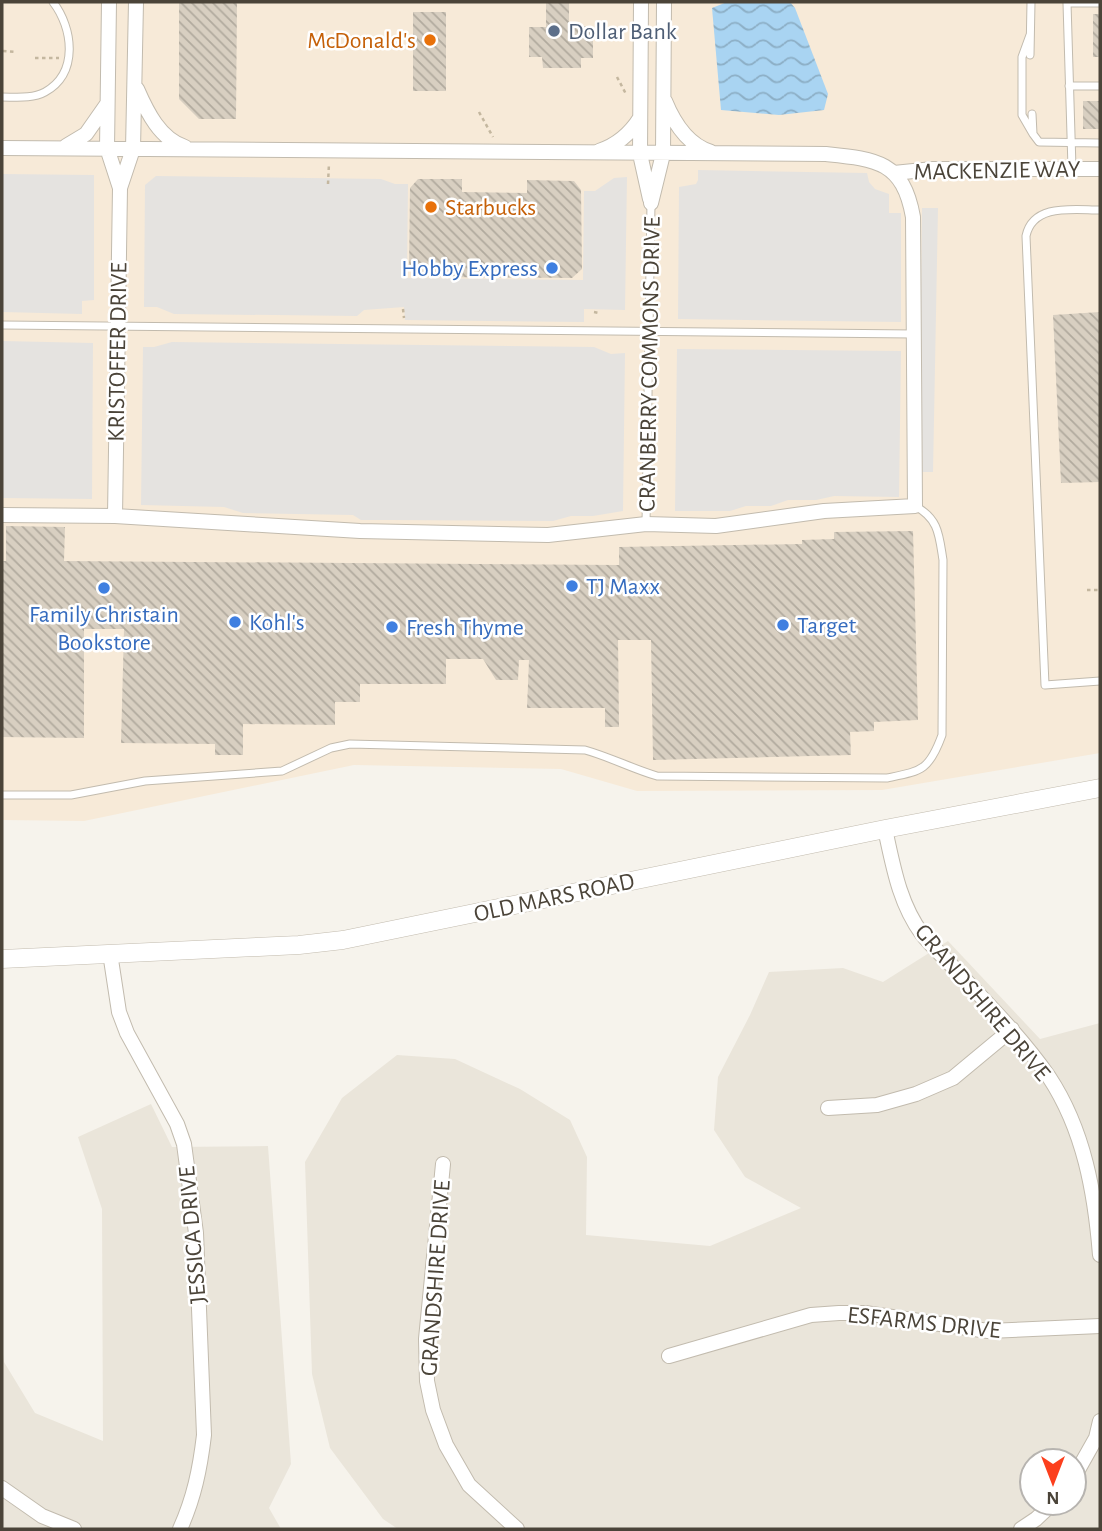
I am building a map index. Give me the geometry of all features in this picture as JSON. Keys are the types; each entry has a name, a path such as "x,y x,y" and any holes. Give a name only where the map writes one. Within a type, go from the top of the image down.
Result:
{"street":[{"name":"KRISTOFFER DRIVE","path":"109,2 107,148 120,188"},
{"name":"KRISTOFFER DRIVE","path":"115,516 120,188 133,149 136,2"},
{"name":"CRANBERRY COMMONS DRIVE","path":"641,2 640,154 651,203"},
{"name":"CRANBERRY COMMONS DRIVE","path":"651,203 663,154 664,2"},
{"path":"134,84 159,130 180,146 193,150"},
{"path":"664,98 684,134 703,150 715,154"},
{"path":"58,148 73,143 86,134 108,103"},
{"path":"590,153 621,140 629,134 640,118"},
{"path":"2,148 826,154 876,161 902,182 914,217 915,506 824,511 716,526 646,524 548,536 360,531 115,516 2,515"},
{"name":"MACKENZIE WAY","path":"894,173 933,169 1100,169"},
{"name":"OLD MARS ROAD","path":"2,959 299,945 343,940 885,829 1100,788"},
{"name":"GRANDSHIRE DRIVE","path":"885,829 894,872 906,905 922,934 1012,1030 1049,1078 1066,1109 1092,1186 1100,1255"},
{"name":"JESSICA DRIVE","path":"110,953 119,1012 127,1033 177,1124 184,1144 196,1233 204,1435 201,1464 192,1502 180,1529"},
{"path":"828,1108 877,1105 916,1094 953,1078 1012,1030"},
{"name":"GRANDSHIRE DRIVE","path":"443,1164 426,1339 427,1381 433,1410 446,1445 469,1485 517,1529"},
{"name":"ESFARMS DRIVE","path":"669,1356 811,1315 839,1312 865,1313 988,1331 1100,1326"},
{"path":"1088,1452 1096,1438 1100,1421"},
{"path":"2,1488 43,1516 74,1529"},
{"path":"1021,1529 1038,1517"}],"lane":[{"path":"2,97 31,97 45,92 58,81 69,58 69,31 53,2"},
{"path":"1030,55 1031,2"},
{"path":"1072,168 1066,2 1100,3"},
{"path":"1030,35 1022,57 1023,115 1033,134 1039,142 1100,143"},
{"path":"1069,86 1100,86"},
{"path":"1032,114 1033,134"},
{"name":"CRANBERRY COMMONS DRIVE","path":"646,524 651,203"},
{"path":"1100,210 1048,212 1030,224 1026,236 1045,685 1100,681"},
{"path":"2,325 913,334"},
{"path":"2,795 71,795 145,782 282,771 331,748 349,744 585,750 657,776 887,778 916,772 934,757 942,735 943,560 939,533 929,514 915,506"}],"path":[{"path":"3,51 16,52"},
{"path":"34,58 69,58"},
{"path":"479,112 495,144"},
{"path":"403,309 404,322"},
{"path":"594,312 599,313"},
{"path":"1087,590 1100,590"}],"shaded area":[{"path":"2,2 1100,2 1100,753 882,790 637,791 561,769 354,765 84,821 2,820"},
{"path":"698,170 867,173 869,182 875,189 889,194 889,213 901,213 901,322 678,319 679,187 696,184"},
{"path":"2,174 94,175 94,300 82,301 82,314 2,312"},
{"path":"156,176 381,179 395,184 408,184 407,278 583,280 584,191 595,191 614,178 627,177 625,310 584,309 584,322 405,320 404,307 364,310 357,316 174,314 157,307 144,307 145,185"},
{"path":"922,208 938,208 933,472 919,472"},
{"path":"2,341 93,343 92,499 2,498"},
{"path":"172,342 594,347 611,354 625,353 623,511 593,516 571,516 553,521 361,520 353,515 243,513 224,507 141,505 143,347"},
{"path":"677,349 901,351 899,497 834,496 816,500 788,500 771,506 746,506 730,511 675,511"},
{"path":"948,941 1040,1039 1100,1023 1100,1529 398,1529 383,1519 330,1448 312,1374 305,1162 342,1098 397,1055 455,1059 520,1089 570,1120 587,1157 586,1235 710,1246 801,1208 745,1177 714,1130 718,1077 769,972 843,968 883,982"},
{"path":"151,1104 172,1147 268,1146 291,1464 269,1508 281,1529 2,1529 2,1346 4,1362 35,1413 103,1441 102,1209 78,1137"}],"water":[{"path":"727,2 790,2 795,8 828,94 824,110 779,115 721,110 712,8"}],"building":[{"path":"179,2 237,2 236,119 199,119 179,99"},
{"path":"546,2 569,2 569,26 593,26 593,58 581,58 581,68 543,68 542,57 529,57 529,27 546,27"},
{"name":"McDonald's","path":"413,12 446,12 446,91 413,91"},
{"path":"1093,14 1100,14 1100,57 1093,57"},
{"path":"1083,101 1100,101 1100,129 1083,129"},
{"path":"418,179 462,179 462,192 527,193 527,180 574,181 581,190 582,269 572,278 419,277 409,268 410,188"},
{"path":"1100,312 1100,482 1061,483 1053,315"},
{"path":"6,526 65,527 64,561 619,565 619,547 802,544 802,540 834,539 834,532 913,531 918,720 874,722 874,731 850,732 851,755 653,760 651,640 618,640 619,727 605,727 605,708 527,708 529,660 519,660 518,680 496,680 483,659 446,659 446,684 360,684 360,702 335,702 335,725 243,724 243,755 215,755 215,744 121,743 124,629 84,629 84,738 2,737 2,561 6,561"}],"place":[{"name":"Dollar Bank","path":"554,31"},
{"name":"McDonald's","path":"430,40"},
{"name":"Starbucks","path":"431,207"},
{"name":"Hobby Express","path":"552,268"},
{"name":"TJ Maxx","path":"572,586"},
{"name":"Family Christain Bookstore","path":"104,588"},
{"name":"Kohl's","path":"235,622"},
{"name":"Target","path":"783,625"},
{"name":"Fresh Thyme","path":"392,627"}]}
